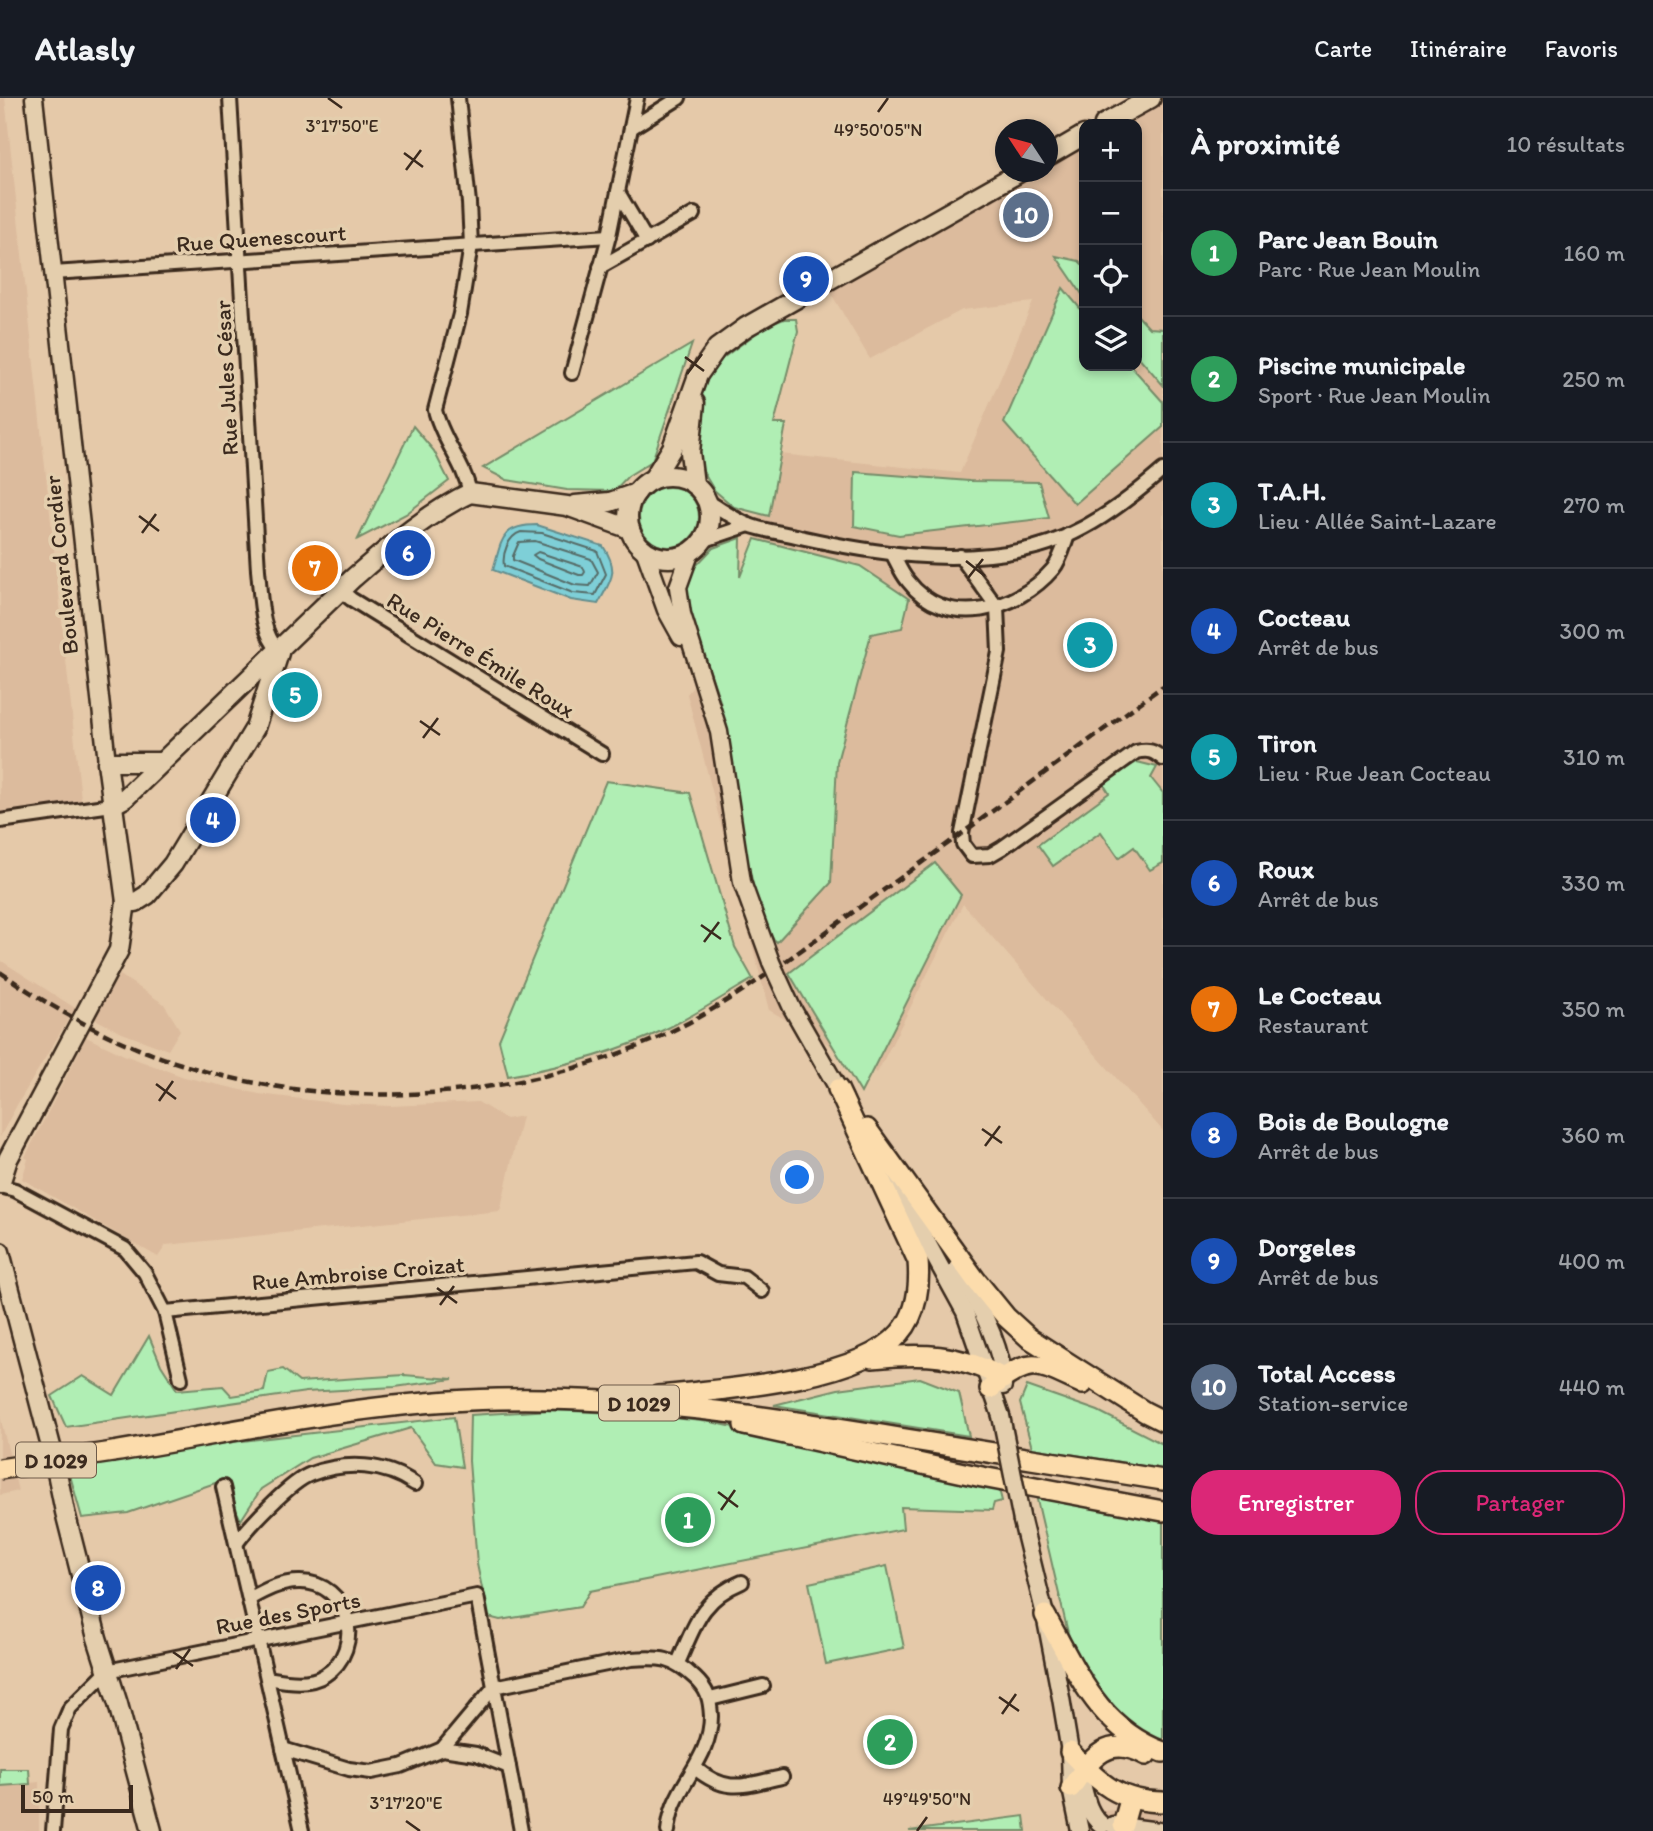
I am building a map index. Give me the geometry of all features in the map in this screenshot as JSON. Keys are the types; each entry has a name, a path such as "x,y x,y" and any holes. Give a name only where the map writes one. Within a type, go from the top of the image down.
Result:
{"main road":[{"path":"1113,119 1151,98"},
{"path":"1058,150 1079,138"},
{"path":"567,506 610,502 636,492 653,479 671,448 698,375 717,348 746,327 1002,182"},
{"path":"694,484 690,452 698,375"},
{"path":"636,492 628,516 630,529 644,549 667,557 680,556 696,546 708,529 710,515 707,501 694,484 681,477 653,479"},
{"path":"112,805 125,798 340,590 386,550 457,499 470,493 567,506 630,529"},
{"path":"126,902 136,902 147,895 173,864 255,728 279,651"},
{"path":"107,762 161,762"},
{"name":"Boulevard Cordier","path":"0,1185 8,1159 119,950 126,902 107,762"},
{"path":"607,1401 781,1381 822,1372 881,1349 901,1332 914,1307 919,1276 918,1261 838,1089"},
{"path":"838,1089 975,1279 1006,1317 1029,1338 1145,1412"},
{"path":"0,1252 54,1458 70,1535 152,1831"},
{"path":"857,1359 923,1354 953,1358 984,1366 997,1383 1025,1365 1043,1366 1163,1421"},
{"name":"D 1029","path":"0,1469 370,1409 438,1401 497,1399 665,1404 800,1421 1163,1480"},
{"path":"665,1404 770,1432 982,1477 1163,1511"},
{"path":"1045,1615 1082,1684 1098,1707 1115,1723 1163,1752"},
{"path":"1079,1777 1090,1761 1115,1745 1127,1745 1163,1763"},
{"path":"1070,1752 1079,1777"},
{"path":"1079,1777 1105,1785 1130,1800 1163,1802"},
{"path":"1123,1825 1130,1800"}],"street":[{"name":"Boulevard Cordier","path":"34,98 107,762"},
{"name":"Rue Jules César","path":"230,98 258,570 267,631 270,642 279,651"},
{"path":"458,98 471,245 460,314 435,411 439,426 467,479 470,493"},
{"path":"572,373 609,236 637,98"},
{"path":"631,128 679,98"},
{"path":"618,192 647,241"},
{"path":"600,267 694,214"},
{"name":"Rue Quenescourt","path":"53,273 609,236"},
{"path":"707,501 749,525 848,547 892,553 987,555 1033,548 1068,535 1100,519 1135,495 1163,470"},
{"path":"749,525 696,546 678,587 682,614 719,732 742,882 750,911 792,1008 900,1190 965,1312 984,1366"},
{"path":"892,553 908,581 923,596 942,606 965,611 997,607 1032,589 1055,567 1068,535"},
{"path":"644,549 666,610 696,663"},
{"path":"960,556 997,607 999,652 962,833 963,844 972,856 990,855 1002,848 1136,752 1146,749 1156,752 1163,759"},
{"name":"Rue Pierre Émile Roux","path":"340,590 602,754"},
{"path":"0,821 112,805"},
{"path":"0,1185 15,1190 125,1249 145,1273 165,1312 181,1379"},
{"path":"900,1190 927,1221 984,1313 997,1383 1000,1416 1045,1615 1070,1752"},
{"name":"Rue Ambroise Croizat","path":"165,1312 696,1262 718,1274 744,1277 762,1291"},
{"path":"236,1544 246,1530 298,1481 310,1474 371,1466 400,1474 415,1484"},
{"path":"223,1487 302,1831"},
{"path":"249,1599 284,1583 303,1581 323,1587 334,1595 344,1605 349,1622 344,1652 325,1676 293,1682 267,1678"},
{"path":"678,1663 702,1612 713,1598 742,1582"},
{"name":"Rue des Sports","path":"107,1671 477,1596 494,1687"},
{"path":"283,1749 349,1769 371,1772 401,1766 442,1749 494,1687 631,1659 654,1658 678,1663 705,1688 710,1699 711,1725 705,1750 674,1804 668,1831"},
{"path":"52,1831 61,1729 70,1708 107,1671"},
{"path":"710,1699 763,1686"},
{"path":"494,1687 521,1831"},
{"path":"442,1749 476,1754 509,1767"},
{"path":"695,1768 719,1784 736,1787 782,1777"},
{"path":"1079,1777 1093,1818 1102,1825"},
{"path":"1079,1777 1080,1829 1123,1825 1159,1831"}],"shaded area":[{"path":"0,98 5,98 82,808 0,818"},
{"path":"1163,100 1163,1131 963,904 877,1073 769,1010 687,694 754,613 758,518 780,454 960,473 1033,302 962,310 870,359 829,290 1020,182 1058,182 1058,160 1079,148 1079,371 1142,371 1142,119 1130,119"},
{"path":"0,960 75,1008 0,1137"},
{"path":"120,975 164,1004 180,1030 168,1050 122,1033 93,1018"},
{"path":"84,1036 124,1055 184,1077 259,1094 343,1104 390,1106 478,1102 506,1119 522,1116 500,1211 166,1245 158,1257 22,1179 28,1159 25,1157 81,1048 79,1045"},
{"path":"0,1416 18,1491 0,1495"},
{"path":"39,1782 39,1831 0,1831 0,1786"},
{"path":"1163,1808 1163,1831 1100,1831 1099,1811"}],"green space":[{"path":"1056,256 1079,261 1079,290"},
{"path":"1063,288 1079,307 1079,371 1135,371 1163,402 1163,427 1075,504 1004,423"},
{"path":"784,319 796,319 798,331 774,424 786,424 769,516 734,507 714,490 693,455 702,394 712,366 766,326"},
{"path":"1142,320 1149,328 1163,329 1163,385 1142,361"},
{"path":"692,344 652,461 628,476 614,491 567,490 507,480 483,468"},
{"path":"413,426 434,451 449,481 406,514 358,539"},
{"path":"855,472 969,481 1039,482 1049,518 899,535 854,526"},
{"path":"669,487 690,496 699,517 690,538 669,547 648,538 639,517 648,496"},
{"path":"741,538 740,577 755,539 860,566 909,599 902,628 871,634 837,762 831,883 777,942 763,930 739,822 720,701 684,590 690,572 713,548"},
{"path":"1137,762 1157,767 1151,778 1163,793 1163,863 1150,870 1134,847 1119,858 1101,832 1053,866 1038,845 1109,793 1104,785 1107,780"},
{"path":"606,781 690,793 735,947 753,979 679,1023 649,1037 569,1063 508,1076 499,1040"},
{"path":"935,863 961,895 861,1093 789,973"},
{"path":"149,1336 161,1365 177,1390 223,1386 232,1396 264,1391 268,1372 283,1369 299,1382 404,1375 453,1379 395,1387 306,1392 66,1427 52,1396 83,1376 114,1395"},
{"path":"920,1378 959,1393 969,1436 774,1405 838,1389"},
{"path":"1027,1386 1098,1411 1163,1444 1163,1469 1032,1448 1020,1403"},
{"path":"551,1410 636,1414 711,1422 998,1485 1002,1501 994,1503 992,1510 901,1507 903,1529 590,1591 580,1607 500,1620 488,1617 477,1564 469,1461 470,1415"},
{"path":"454,1417 462,1467 436,1463 411,1428 310,1458 261,1489 241,1520 221,1481 128,1513 82,1518 66,1461"},
{"path":"1035,1491 1163,1516 1163,1745 1110,1712 1080,1667 1068,1633"},
{"path":"887,1566 904,1648 826,1664 809,1583"},
{"path":"0,1769 29,1769 30,1784 0,1786"},
{"path":"1024,1816 1026,1831 909,1831"}],"water":[{"path":"537,525 603,546 611,563 612,576 598,604 571,600 493,570 504,537 516,528"}],"railway":[{"path":"0,972 65,1013 133,1047 240,1080 302,1090 364,1094 428,1093 490,1086 552,1074 611,1056 668,1033 747,988 1163,686"}],"place":[{"name":"Total Access","path":"1026,215"},
{"name":"Dorgeles","path":"806,279"},
{"name":"Roux","path":"408,553"},
{"name":"Le Cocteau","path":"315,568"},
{"name":"T.A.H.","path":"1090,645"},
{"name":"Tiron","path":"295,695"},
{"name":"Cocteau","path":"213,820"},
{"name":"Parc Jean Bouin","path":"688,1520"},
{"name":"Bois de Boulogne","path":"98,1588"},
{"name":"Piscine municipale","path":"890,1742"}]}
